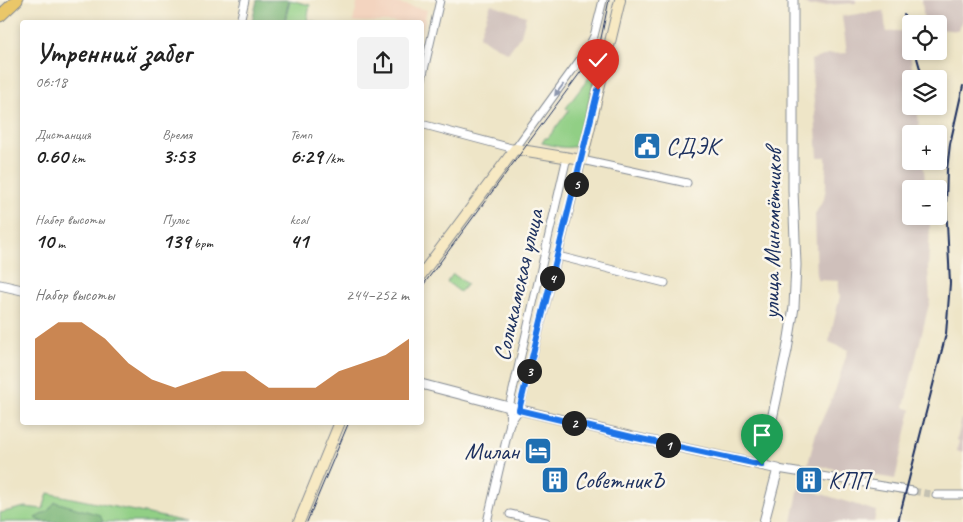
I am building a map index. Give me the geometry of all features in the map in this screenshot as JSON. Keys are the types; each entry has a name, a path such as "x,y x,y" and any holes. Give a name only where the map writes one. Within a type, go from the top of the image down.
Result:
{"main road":[{"path":"0,16 17,0"},
{"path":"424,271 515,149 582,160 620,0"},
{"path":"300,522 339,425"}],"street":[{"path":"240,20 245,0"},
{"path":"424,70 440,0"},
{"path":"424,125 515,149 587,50 594,36 603,0"},
{"name":"улица Миномётчиков","path":"762,465 788,345 794,307 796,265 793,190 793,0"},
{"name":"Соликамская улица","path":"486,522 510,422 509,407 567,157"},
{"path":"582,160 687,183"},
{"name":"Соликамская улица","path":"510,422 519,410 582,160"},
{"path":"558,256 665,283"},
{"path":"0,285 20,290"},
{"path":"424,385 632,437 778,469 913,491"},
{"path":"764,522 778,469"},
{"path":"936,495 963,495"},
{"path":"510,514 546,522"}],"shaded area":[{"path":"358,0 383,0 427,10 424,23 424,20 353,20"},
{"path":"805,0 856,0 856,3 810,6 804,4"},
{"path":"922,0 963,0 963,15 959,31 947,30 947,15 923,15"},
{"path":"491,4 526,16 521,35 508,53 479,37"},
{"path":"884,11 886,32 902,31 902,60 911,60 912,70 902,70 902,115 918,115 919,125 902,125 902,170 924,170 925,180 902,180 902,225 930,225 928,269 930,300 904,407 911,410 895,479 808,464 816,433 835,391 848,350 829,342 840,296 838,292 839,281 817,280 815,214 824,199 826,157 818,157 811,60 830,54 847,53 842,16"},
{"path":"963,413 963,453 957,451 959,441 957,440"},
{"path":"799,487 876,511 874,522 792,522"}],"green space":[{"path":"257,0 289,0 284,20 252,20"},
{"path":"290,0 310,5 307,20 285,20"},
{"path":"597,67 579,143 576,146 567,147 542,143 569,110 566,108"},
{"path":"453,274 467,284 460,292 447,282"},
{"path":"48,493 187,522 0,522 0,513 25,507 43,509"},
{"path":"55,502 100,515 103,522 42,522 35,518 48,511"}],"tunnel":[{"path":"913,491 936,495"}],"tram line":[{"path":"424,284 594,54 600,43 609,0"},
{"path":"307,522 348,425"}],"railway":[{"path":"918,60 920,70"},
{"path":"898,522 946,334 950,283 946,203 947,170 950,144 963,86"}],"place":[{"name":"СДЭК","path":"647,146"},
{"name":"Милан","path":"538,451"},
{"name":"СоветникЪ","path":"555,480"},
{"name":"КПП","path":"809,480"}],"route":[{"path":"598,90 519,410 762,465"}]}
